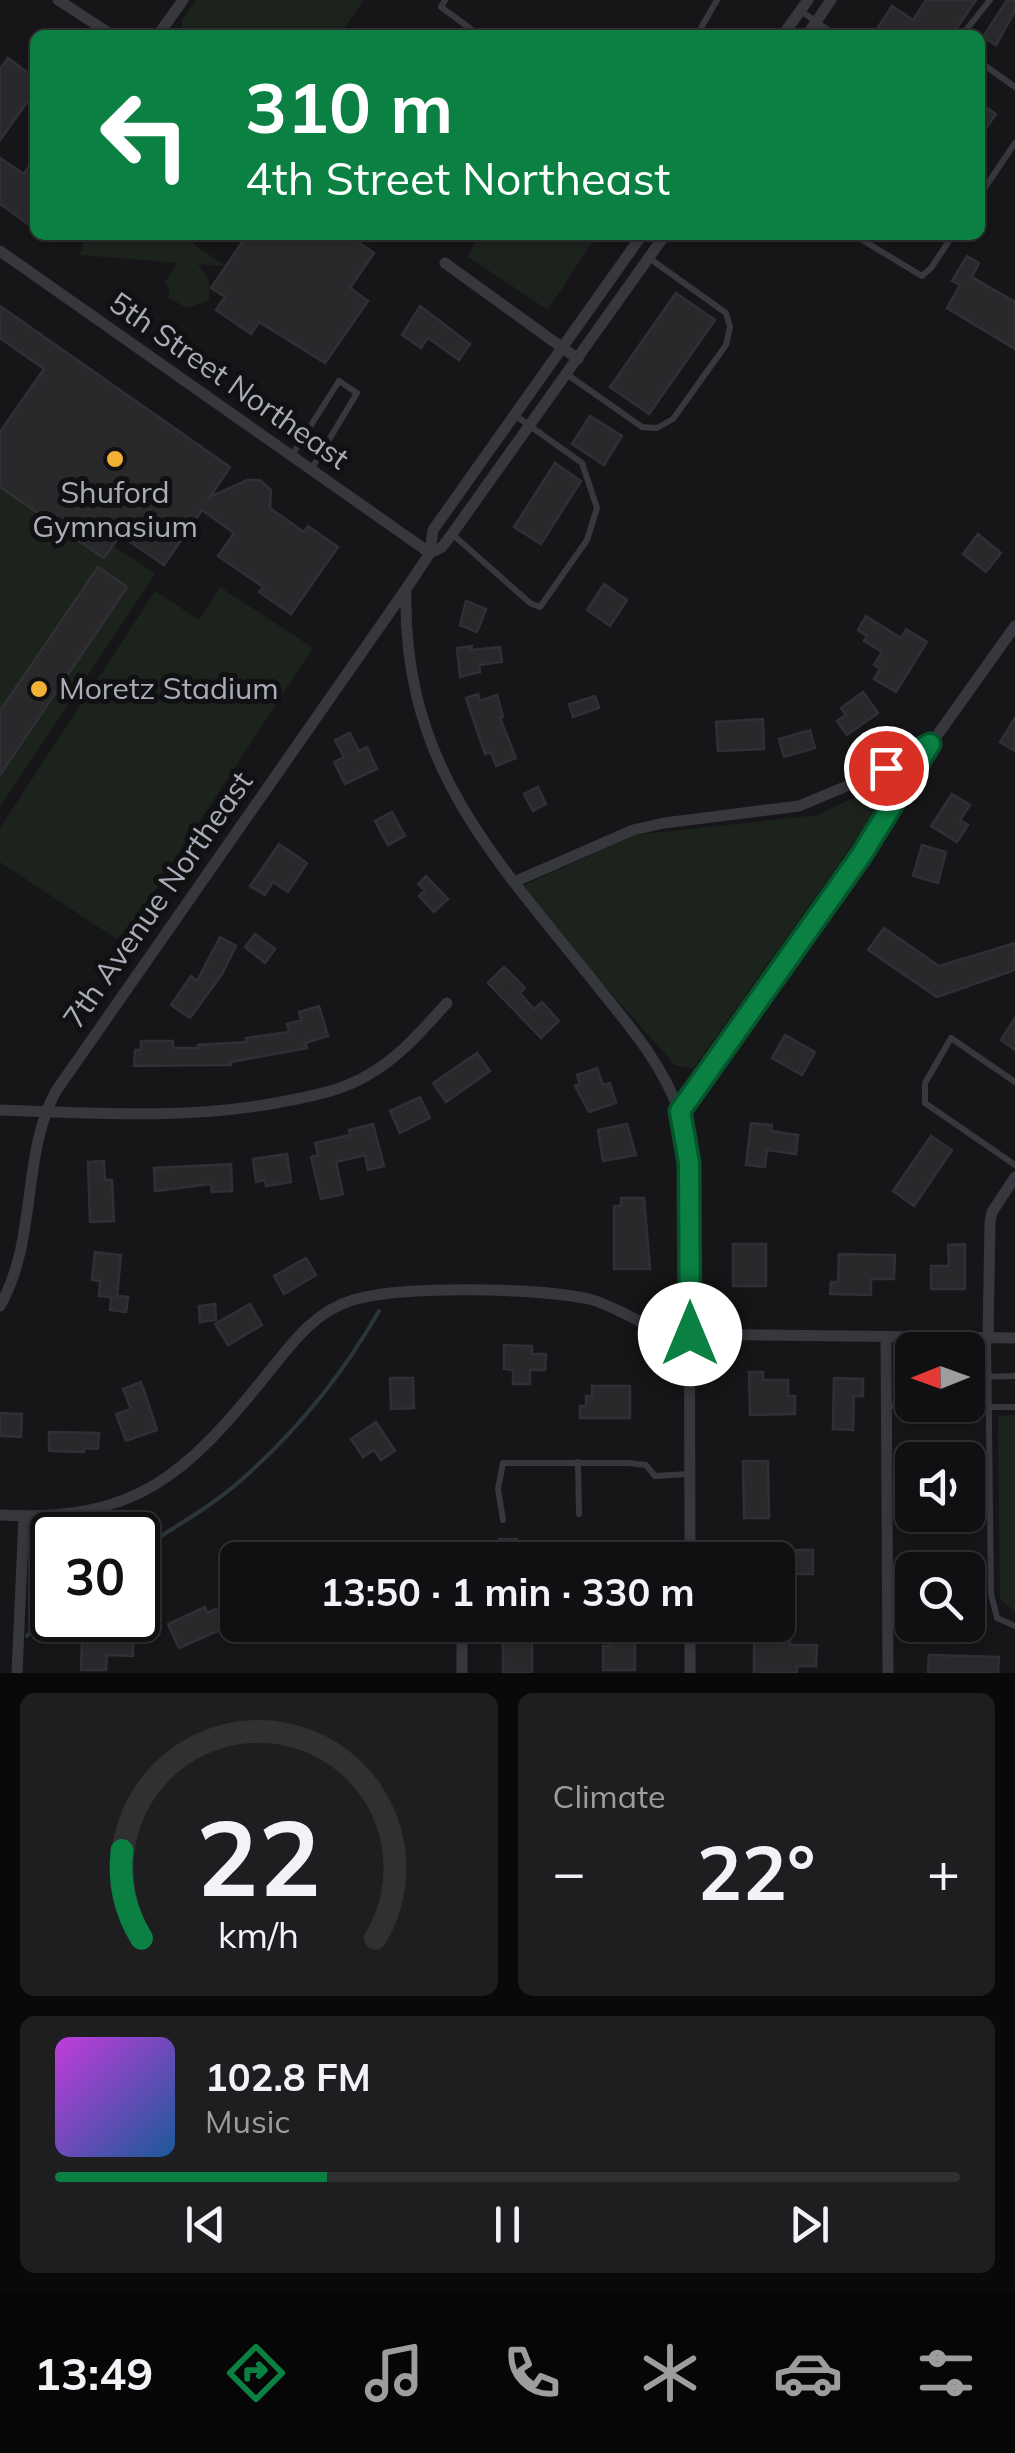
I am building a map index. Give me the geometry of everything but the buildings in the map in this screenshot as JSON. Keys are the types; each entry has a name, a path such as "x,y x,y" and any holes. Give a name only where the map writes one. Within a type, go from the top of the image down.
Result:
{"street":[{"path":"58,0 104,30"},
{"path":"162,30 183,0"},
{"path":"810,30 831,0"},
{"path":"786,30 804,5"},
{"name":"7th Avenue Northeast","path":"430,553 433,530 638,240"},
{"name":"7th Avenue Northeast","path":"0,1306 22,1249 46,1112 56,1090 430,553 452,534 661,240"},
{"name":"5th Street Northeast","path":"0,251 430,553"},
{"path":"446,263 578,359"},
{"path":"406,589 409,666 427,739 457,803 514,882 658,1062 680,1111 689,1163 690,1542"},
{"path":"680,1111 862,854 930,744 1015,626"},
{"path":"514,882 633,830 798,806 866,778 930,744"},
{"path":"0,1110 160,1115 216,1112 322,1094 384,1065 447,1004"},
{"path":"988,1338 990,1222 997,1203 1015,1177"},
{"path":"0,1516 91,1512 128,1500 157,1484 184,1465 218,1430 306,1328 326,1312 356,1298 433,1291 559,1296 590,1300 659,1329 690,1334 1015,1338"},
{"path":"886,1336 888,1673"},
{"path":"17,1673 24,1517"},
{"path":"462,1642 462,1673"},
{"path":"690,1642 690,1673"}],"lane":[{"path":"445,0 440,7 472,30"},
{"path":"700,30 717,0"},
{"path":"966,30 990,0"},
{"path":"804,5 827,30"},
{"path":"985,66 1015,87"},
{"path":"985,188 1015,143"},
{"path":"862,240 922,276 951,240"},
{"path":"566,374 642,427 657,428 673,419 726,345 730,328 726,313 649,258"},
{"path":"292,456 339,381 357,393 312,470"},
{"path":"452,534 530,604 540,607 587,540 597,508 582,463 515,415"},
{"path":"1015,1082 951,1038 925,1083 925,1103 1015,1165"},
{"path":"988,1338 991,1594 998,1618 1015,1626"},
{"path":"985,1377 1015,1376"},
{"path":"886,1406 895,1406"},
{"path":"990,1407 1015,1407"},
{"path":"578,1462 579,1514"},
{"path":"503,1520 498,1489 503,1464 646,1465 654,1476 690,1474"}],"shaded area":[{"path":"196,0 364,0 343,30 183,30 182,20"},
{"path":"84,240 196,240 193,244 226,266 198,264 209,280 209,300 187,308 167,297 170,291 165,282 178,263 80,255"},
{"path":"477,240 594,240 548,310 467,256"},
{"name":"Moretz Stadium","path":"0,469 155,574 1,805 0,805"},
{"path":"220,587 313,648 121,942 0,862 0,828 155,591 199,620"},
{"path":"888,781 894,786 693,1069 675,1065 518,888 635,835 818,815"},
{"path":"1015,1415 1015,1612 1000,1599 998,1416"}],"waterway":[{"path":"160,1537 227,1492 279,1444 333,1380 379,1311"},
{"path":"27,1636 30,1633"}],"place":[{"name":"Shuford Gymnasium","path":"115,459"},
{"name":"Moretz Stadium","path":"39,689"}],"route":[{"path":"690,1334 689,1163 680,1111 862,854 930,744 886,768"}]}
